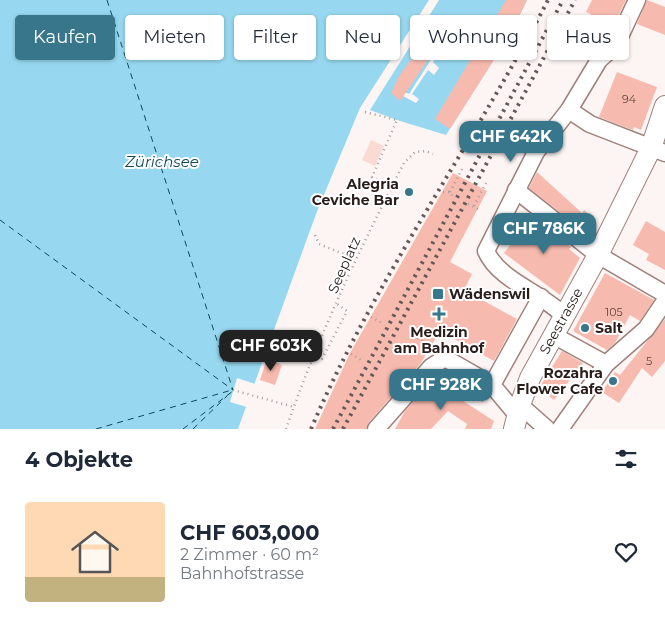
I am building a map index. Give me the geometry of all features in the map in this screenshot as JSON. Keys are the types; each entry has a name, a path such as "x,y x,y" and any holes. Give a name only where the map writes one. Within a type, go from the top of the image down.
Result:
{"main road":[{"name":"Seestrasse","path":"517,416 530,378 658,151 665,106"}],"street":[{"path":"564,316 556,307 496,267 486,251 536,152 569,110 599,60 616,45 637,0"},
{"path":"569,110 590,124 658,151"},
{"path":"516,190 598,255 665,294"},
{"path":"492,385 541,297"},
{"path":"560,429 606,364 646,329 665,301"},
{"path":"554,335 606,364"},
{"path":"376,429 431,367 445,358 492,385 517,416 547,429"}],"path":[{"path":"365,112 397,120 372,177 391,188"},
{"name":"Seeplatz","path":"286,429 314,354 337,304 345,281 391,188 411,154 422,151 433,154"},
{"path":"450,192 462,169"},
{"path":"474,206 486,183"},
{"path":"443,192 450,192"},
{"path":"450,192 453,197"},
{"path":"468,204 478,209"},
{"path":"315,235 319,244 356,259"},
{"path":"314,354 322,359 347,311 337,304"},
{"path":"371,317 384,324"},
{"path":"417,338 432,346"},
{"path":"351,354 363,361"},
{"path":"233,390 294,408"},
{"path":"469,392 493,408"}],"shaded area":[{"path":"371,140 384,146 375,166 362,160"}],"water":[{"name":"Zürichsee","path":"0,0 429,0 419,15 410,15 410,30 400,45 400,15 326,15 326,60 391,60 360,108 316,214 238,429 0,429"},
{"path":"439,0 527,0 520,15 430,15"},
{"path":"410,46 410,60 494,60 446,135 370,110"}],"pier":[{"path":"431,60 434,60 433,62 439,68 434,75 428,70 412,94 419,99 416,103 403,96 405,92 409,94"},
{"path":"237,378 255,384 247,407 230,402"}],"building":[{"path":"506,0 527,0 520,15 497,15"},
{"path":"592,0 626,0 619,15 590,15 586,12"},
{"path":"647,0 665,7 665,35 637,24"},
{"path":"411,60 428,60 400,101 391,93 399,76"},
{"path":"470,60 494,60 450,129 435,119"},
{"path":"617,72 657,87 641,130 634,127 633,130 599,117"},
{"path":"537,172 582,213 584,210 594,219 584,231 529,188"},
{"path":"453,173 487,191 450,262 472,274 464,290 517,319 494,361 440,331 421,363 369,422 366,429 315,429 350,353"},
{"path":"533,216 571,247 569,249 580,258 560,295 504,253"},
{"path":"646,221 665,232 665,270 646,260 649,254 633,245"},
{"path":"605,273 654,300 640,321 630,315 615,343 607,350 573,331"},
{"path":"665,319 665,361 652,377 642,368 619,403 602,392 615,372 620,375"},
{"path":"562,351 583,363 554,400 539,388"},
{"path":"267,359 282,365 275,385 260,380"},
{"path":"432,381 494,421 491,429 465,429 467,424 448,411 431,429 395,429 405,411"}],"ferry route":[{"path":"107,0 233,390"},
{"path":"0,220 233,390"},
{"path":"96,429 232,390"},
{"path":"183,429 233,391"},
{"path":"193,429 227,396"}],"railway":[{"path":"311,429 336,373 364,319 519,54 548,0"},
{"path":"333,429 563,0"},
{"path":"343,429 575,0"}],"place":[{"name":"Alegria Ceviche Bar","path":"409,192"},
{"name":"Wädenswil","path":"438,294"},
{"name":"Medizin am Bahnhof","path":"439,314"},
{"name":"Salt","path":"585,328"},
{"name":"Rozahra Flower Cafe","path":"613,381"}]}
